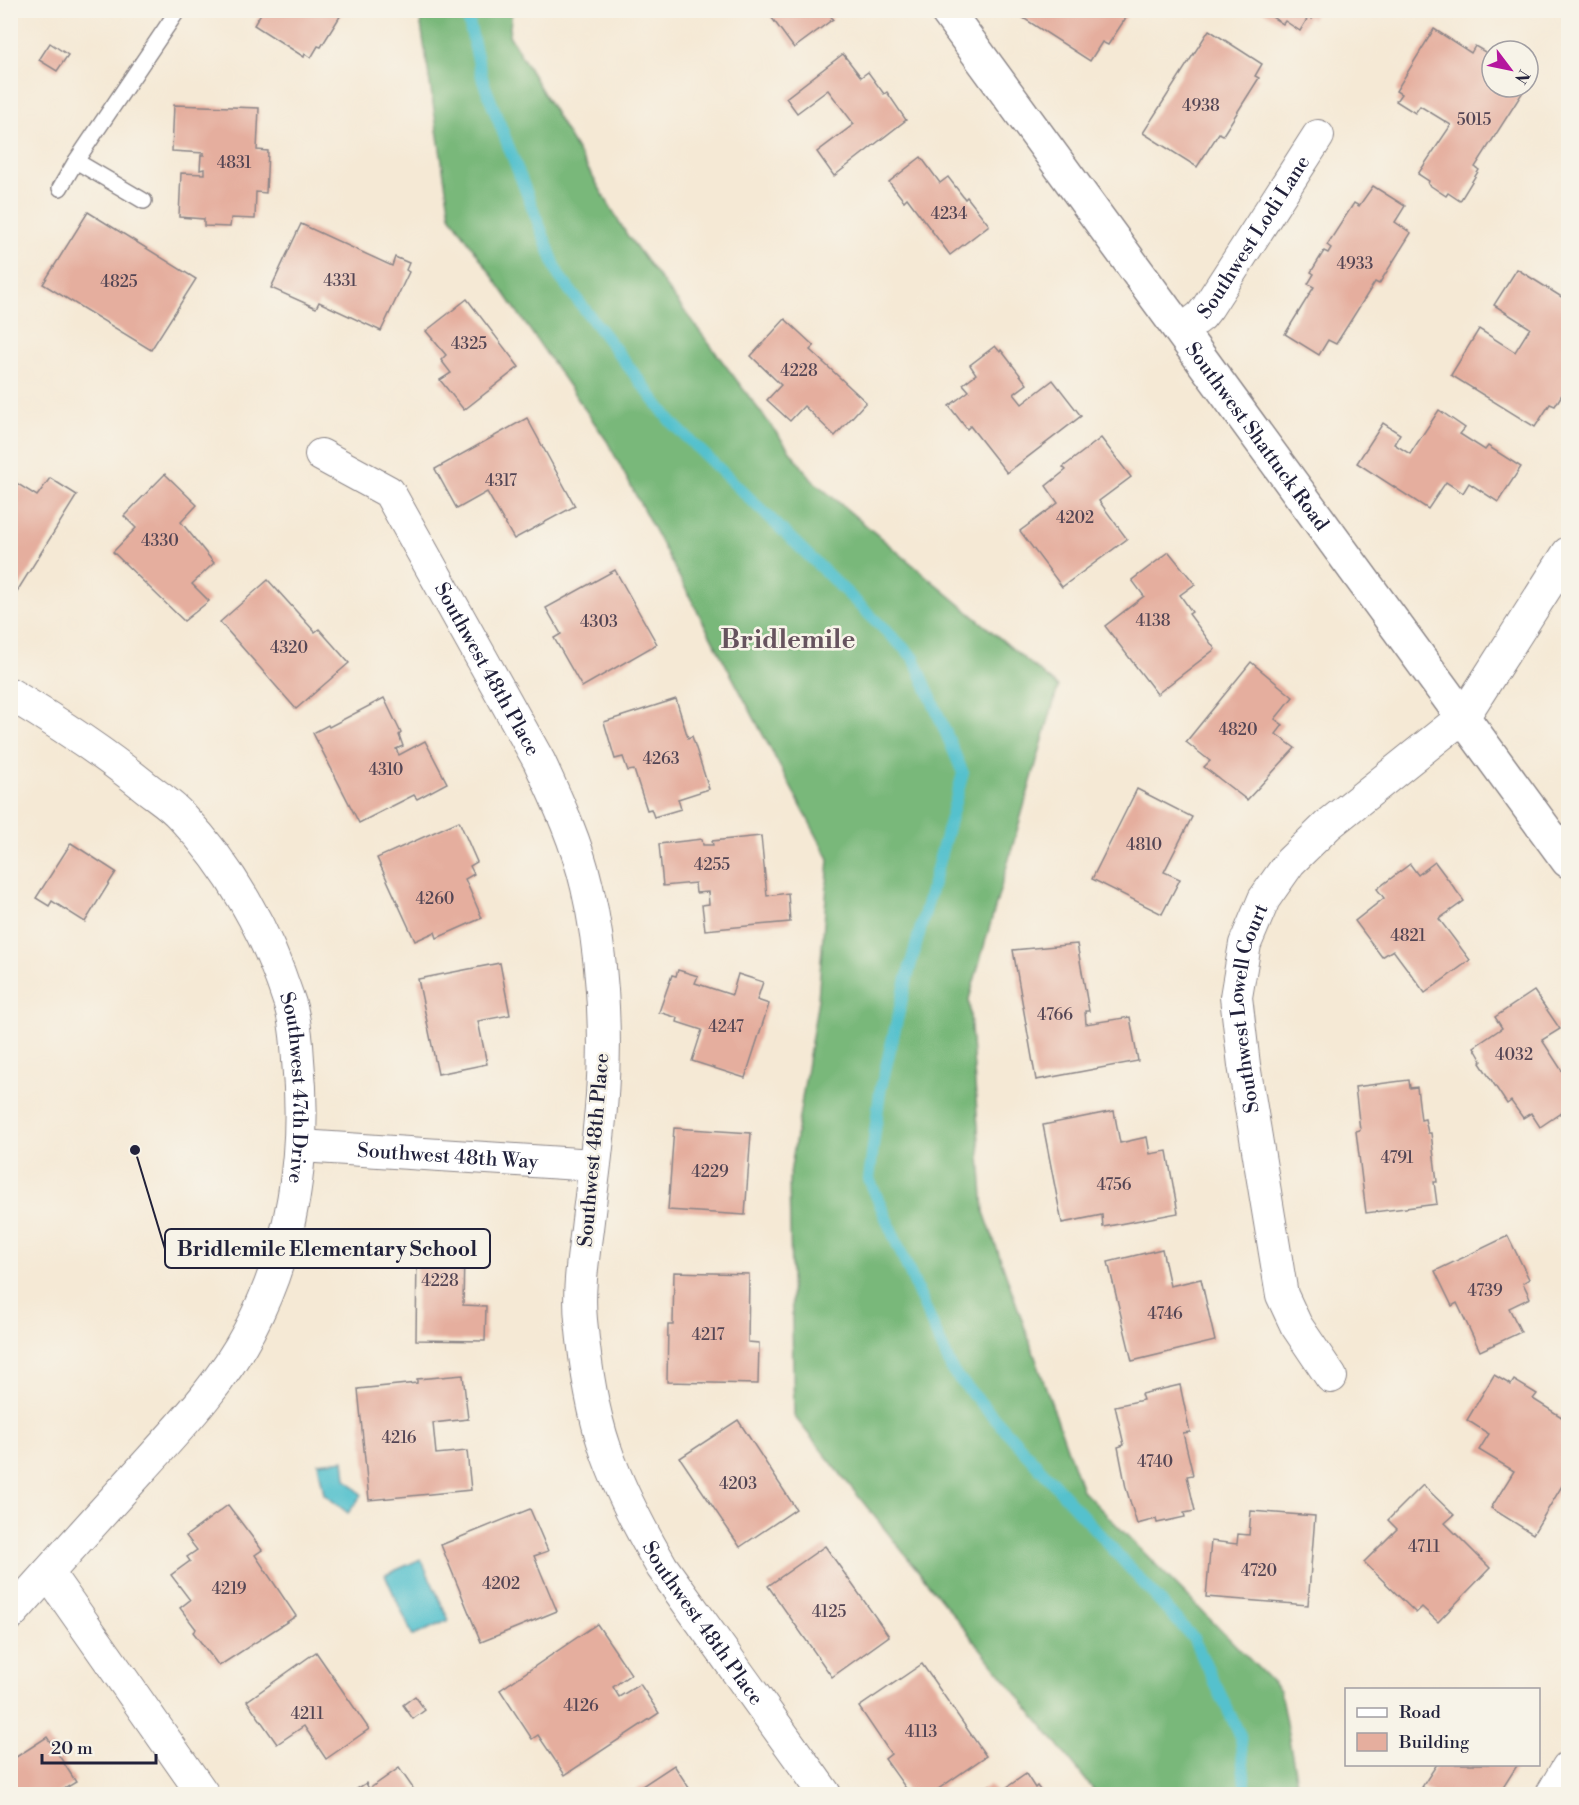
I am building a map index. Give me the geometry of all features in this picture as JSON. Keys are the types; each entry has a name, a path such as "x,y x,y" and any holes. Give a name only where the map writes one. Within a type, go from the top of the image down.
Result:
{"street":[{"name":"Southwest Shattuck Road","path":"946,10 1569,861"},
{"name":"Southwest Lodi Lane","path":"1180,331 1201,316 1208,307 1318,136"},
{"name":"Southwest 48th Place","path":"321,455 389,492 538,761 577,851 587,887 600,975 602,1093 582,1273 581,1318 593,1406 605,1448 625,1499 662,1567 825,1794"},
{"name":"Southwest Lowell Court","path":"1331,1377 1296,1325 1282,1295 1246,1076 1236,997 1245,944 1264,899 1290,862 1328,825 1464,716 1569,553"},
{"name":"Southwest 47th Drive","path":"10,694 88,743 180,814 207,844 251,912 289,999 297,1045 302,1101 301,1146 284,1243 267,1294 249,1331 229,1365 194,1411 10,1615"},
{"name":"Southwest 48th Way","path":"301,1146 594,1165"},
{"path":"48,1573 203,1794"},
{"path":"1552,1794 1569,1767"}],"lane":[{"path":"60,188 178,10"},
{"path":"76,161 144,201"}],"green space":[{"path":"419,11 512,11 509,35 627,235 812,480 1058,687 969,999 984,1212 1082,1490 1280,1690 1299,1794 1097,1794 794,1416 789,1180 818,999 829,859 607,441 450,215"}],"water":[{"path":"344,1460 346,1479 362,1495 348,1513 324,1494 318,1463"},
{"path":"421,1559 449,1620 413,1636 385,1575"}],"building":[{"path":"263,10 344,10 321,47 318,46 311,58 305,54 304,57 254,25"},
{"path":"766,10 826,10 833,19 794,48"},
{"path":"1019,10 1131,10 1108,45 1102,42 1090,61 1017,14"},
{"path":"1261,10 1317,10 1312,19 1309,16 1300,31 1285,21 1283,24"},
{"path":"1434,29 1471,53 1475,46 1480,49 1480,99 1518,99 1475,167 1479,170 1460,201 1448,193 1446,196 1418,174 1451,125 1420,106 1415,113 1396,101 1401,94 1396,91"},
{"path":"1209,30 1262,64 1255,76 1259,78 1223,135 1219,133 1197,167 1143,133"},
{"path":"50,43 68,55 57,71 39,60"},
{"path":"843,54 861,77 868,72 884,94 887,92 906,120 834,176 817,152 854,124 828,90 797,113 786,98"},
{"path":"174,105 259,108 257,150 268,151 266,193 256,192 255,219 231,218 230,227 204,226 204,219 179,217 181,173 204,174 204,169 200,170 201,155 204,153 172,151"},
{"path":"921,157 940,183 948,177 989,225 950,255 907,198 904,201 889,182"},
{"path":"1373,186 1405,206 1395,222 1411,233 1379,284 1375,282 1336,344 1328,340 1319,355 1285,334 1314,287 1308,284 1314,274 1311,272 1324,251 1328,253 1331,248 1327,245 1354,203 1359,206"},
{"path":"88,212 196,279 151,350 43,284"},
{"path":"301,224 392,266 395,257 409,263 406,270 409,272 381,331 319,302 316,308 271,288"},
{"path":"1517,269 1568,301 1568,385 1555,406 1550,404 1535,427 1451,375 1479,329 1515,352 1530,328 1494,305"},
{"path":"467,299 519,367 464,410 440,380 451,373 441,360 446,355 426,331"},
{"path":"785,319 814,346 810,350 866,402 835,436 804,406 790,421 767,400 781,385 751,356"},
{"path":"995,346 1000,352 1001,350 1027,384 1014,394 1022,404 1053,380 1081,416 1007,473 970,426 967,429 949,406 969,391 963,384 976,374 970,365"},
{"path":"1439,410 1465,428 1460,434 1485,450 1488,446 1521,467 1498,502 1469,483 1463,493 1446,482 1428,509 1357,463 1383,423 1400,434 1394,444 1410,454"},
{"path":"527,418 575,506 514,539 487,492 457,509 435,469"},
{"path":"1101,438 1131,477 1099,501 1127,539 1062,587 1020,531 1058,503 1046,486 1066,470 1063,467"},
{"path":"165,474 197,505 181,522 214,563 192,584 209,601 184,621 113,552 136,528 124,516"},
{"path":"50,478 77,495 16,593 10,589 10,479 37,496"},
{"path":"1169,552 1195,584 1180,595 1192,612 1189,614 1215,649 1157,694 1105,626 1144,596 1132,580"},
{"path":"615,570 657,644 582,687 554,638 561,634 546,608"},
{"path":"268,580 315,632 319,629 349,663 296,709 220,622"},
{"path":"1251,662 1293,697 1275,719 1283,725 1276,734 1295,748 1247,800 1204,767 1210,761 1186,742"},
{"path":"384,698 401,733 399,735 403,746 396,749 399,755 425,741 447,783 417,799 414,795 359,823 313,733"},
{"path":"676,699 688,738 692,736 709,789 678,799 681,809 654,817 651,809 647,810 634,770 628,771 623,757 615,759 604,722"},
{"path":"1137,789 1192,817 1164,872 1180,879 1162,914 1092,879"},
{"path":"459,821 477,862 470,866 474,874 465,879 482,918 437,938 435,932 415,941 377,858"},
{"path":"761,836 767,896 788,893 790,922 705,930 702,905 709,904 708,892 696,893 695,883 663,886 659,844 702,839 703,845 713,845 712,841"},
{"path":"71,843 116,872 85,922 52,901 49,906 36,898"},
{"path":"1435,862 1464,901 1439,919 1470,960 1425,993 1393,950 1382,957 1355,921 1384,898 1377,889 1410,864 1418,875"},
{"path":"1077,944 1089,1011 1085,1011 1086,1024 1130,1017 1138,1061 1036,1080 1013,950"},
{"path":"500,963 510,1015 478,1021 487,1064 438,1074 418,979"},
{"path":"678,970 698,976 695,983 732,995 738,974 763,982 757,1000 769,1004 745,1078 692,1061 702,1030 677,1022 678,1018 659,1012 672,975 676,976"},
{"path":"1534,991 1560,1029 1542,1040 1568,1080 1568,1108 1540,1127 1531,1113 1523,1118 1511,1101 1507,1104 1480,1063 1482,1061 1474,1047 1502,1028 1495,1017"},
{"path":"1409,1080 1410,1088 1417,1087 1421,1120 1425,1119 1428,1133 1431,1133 1437,1182 1434,1182 1437,1204 1366,1213 1356,1131 1360,1130 1355,1087"},
{"path":"1114,1111 1120,1143 1147,1137 1150,1154 1167,1151 1178,1213 1103,1227 1102,1215 1062,1223 1043,1125"},
{"path":"674,1128 751,1133 745,1215 668,1210"},
{"path":"1508,1236 1529,1279 1523,1283 1530,1298 1509,1308 1521,1332 1480,1351 1457,1303 1452,1306 1435,1271"},
{"path":"1162,1249 1170,1286 1201,1279 1215,1341 1132,1361 1108,1262"},
{"path":"417,1253 464,1254 463,1305 486,1306 485,1341 416,1340"},
{"path":"674,1272 749,1274 748,1342 759,1343 758,1384 667,1382 668,1325 673,1325"},
{"path":"463,1375 468,1419 433,1423 436,1454 467,1451 471,1490 369,1500 358,1389 417,1383 417,1379"},
{"path":"1494,1375 1511,1385 1514,1380 1537,1394 1533,1399 1568,1421 1568,1476 1533,1534 1491,1508 1514,1471 1479,1450 1489,1434 1467,1420"},
{"path":"1180,1385 1190,1432 1183,1433 1193,1475 1187,1476 1195,1511 1184,1513 1185,1517 1157,1523 1156,1519 1137,1524 1126,1488 1118,1447 1124,1445 1115,1406 1143,1400 1141,1394"},
{"path":"738,1420 796,1509 740,1547 680,1458"},
{"path":"1423,1485 1454,1515 1445,1523 1490,1568 1438,1622 1422,1607 1416,1613 1364,1562 1397,1529 1388,1520"},
{"path":"228,1505 262,1550 255,1555 296,1616 219,1666 193,1632 196,1629 180,1608 190,1600 171,1575 190,1561 187,1557 197,1550 186,1536"},
{"path":"530,1509 548,1551 534,1556 557,1611 481,1642 441,1545"},
{"path":"1251,1511 1315,1516 1308,1605 1206,1597 1211,1541 1237,1544 1238,1534 1249,1535"},
{"path":"825,1546 889,1636 832,1677 768,1586"},
{"path":"597,1624 631,1674 613,1687 619,1697 640,1684 659,1713 565,1775 538,1735 532,1739 500,1690"},
{"path":"316,1652 369,1729 326,1759 304,1726 277,1744 247,1701"},
{"path":"922,1664 986,1756 931,1794 910,1794 885,1759 891,1754 859,1707"},
{"path":"415,1696 425,1710 413,1719 403,1705"},
{"path":"47,1737 76,1782 56,1794 10,1794 10,1761"},
{"path":"674,1765 693,1794 630,1794"},
{"path":"1436,1766 1517,1766 1499,1794 1434,1794 1422,1787"},
{"path":"399,1768 417,1794 349,1794 366,1783 369,1789"},
{"path":"1026,1774 1035,1788 1037,1786 1043,1794 997,1794"},
{"path":"990,1785 997,1794 976,1794"}],"waterway":[{"path":"466,10 483,81 559,276 672,423 914,658 963,773 907,978 880,1092 869,1179 953,1372 1193,1638 1240,1735 1246,1794"}],"place":[{"name":"Bridlemile Elementary School","path":"135,1150"}],"district":[{"name":"Bridlemile","path":"788,639"}]}
